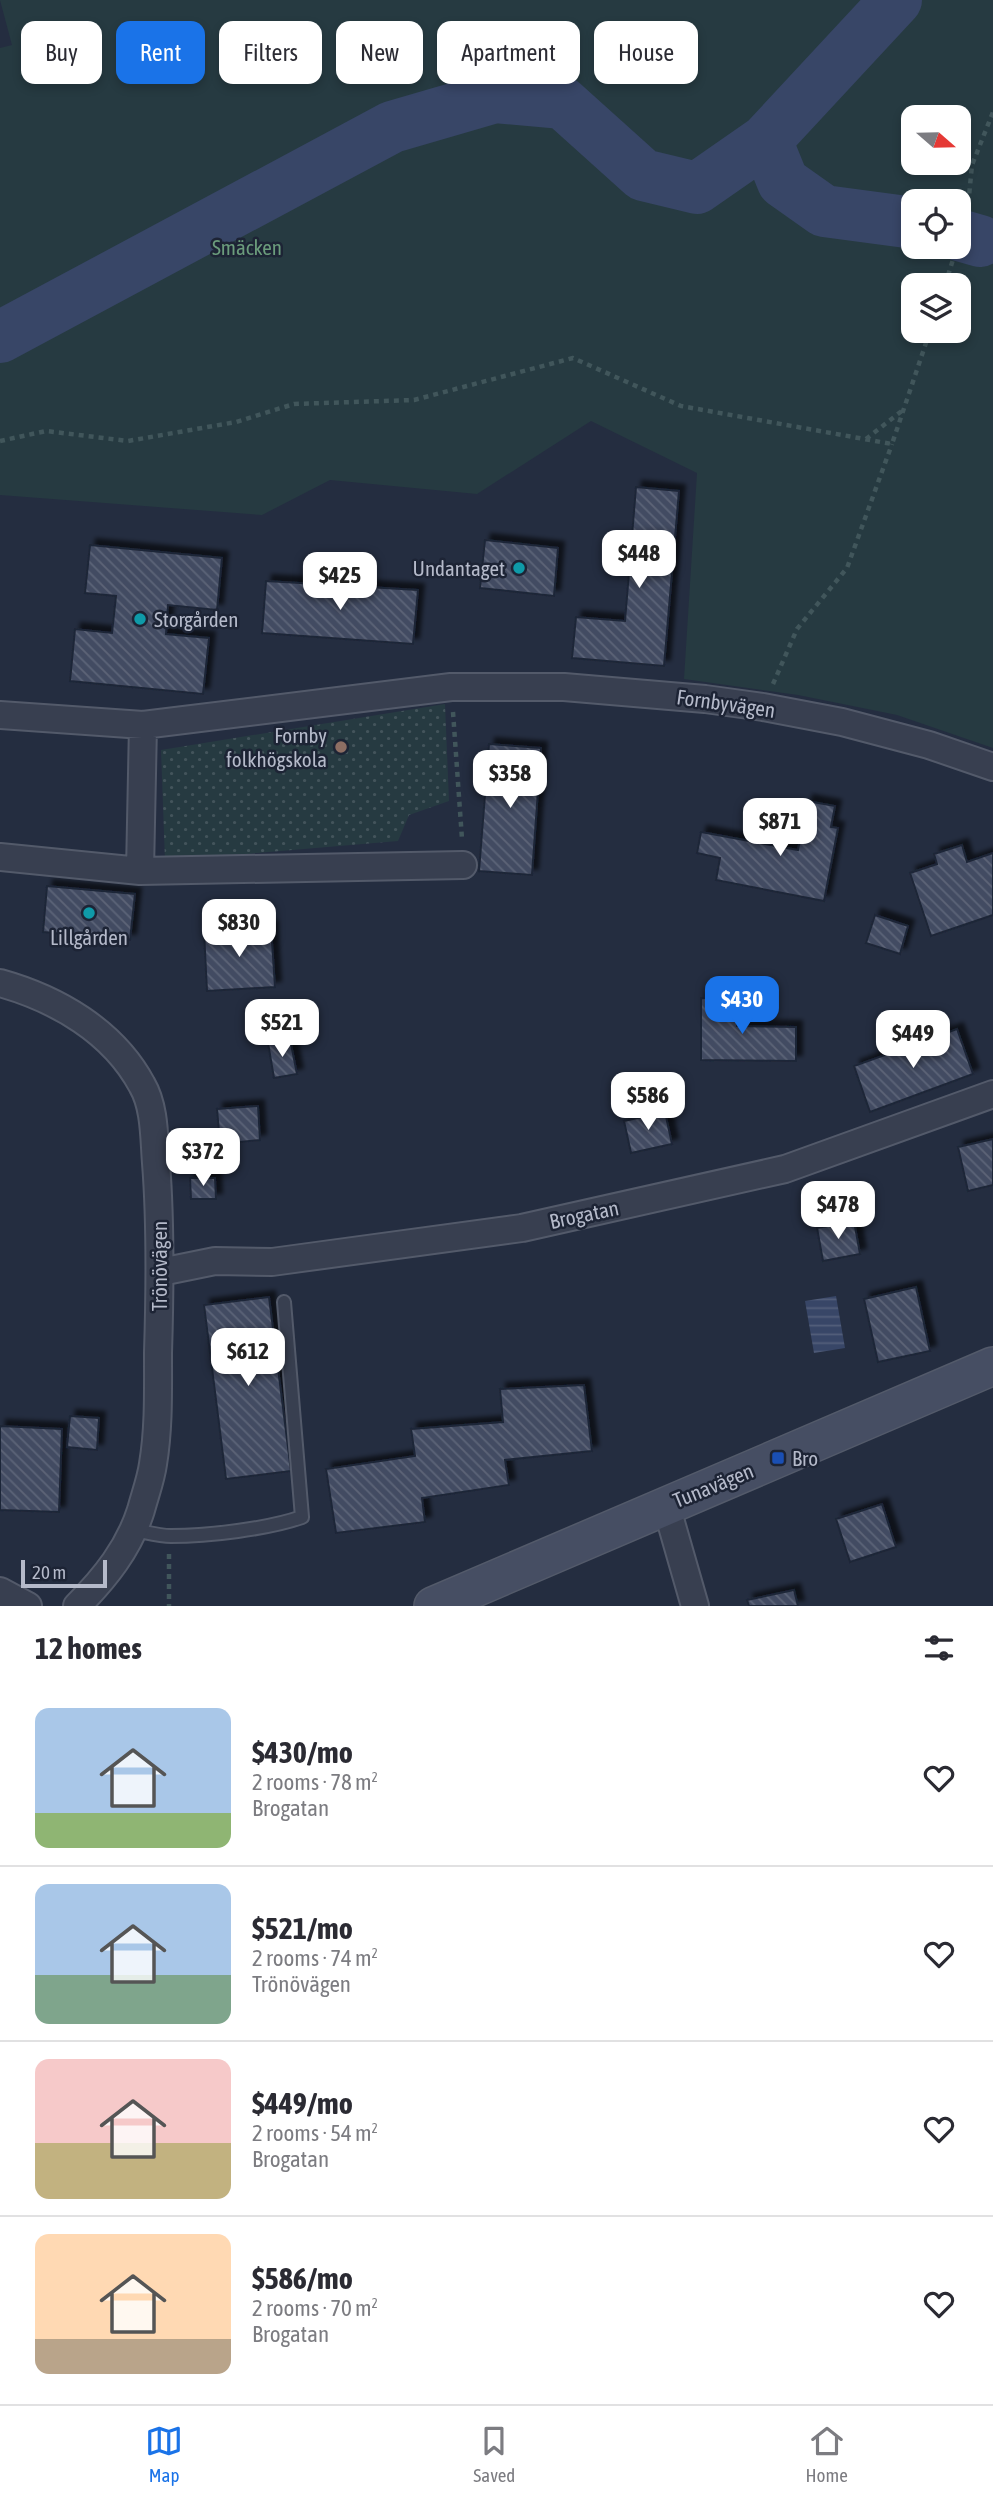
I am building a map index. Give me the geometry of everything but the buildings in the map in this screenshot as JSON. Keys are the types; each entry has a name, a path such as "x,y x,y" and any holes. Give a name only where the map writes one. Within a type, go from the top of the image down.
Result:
{"street":[{"name":"Fornbyvägen","path":"0,715 143,725 451,687 564,687 705,699 763,707 842,722 929,745 993,767"},
{"path":"140,871 143,725"},
{"path":"0,857 140,871 463,865"},
{"name":"Trönövägen","path":"0,983 49,1000 78,1017 104,1038 125,1060 143,1087 153,1120 161,1272 153,1465 140,1512 127,1544 113,1566 77,1606"},
{"name":"Brogatan","path":"161,1272 215,1261 272,1262 536,1225 785,1169 993,1094"},
{"name":"Tunavägen","path":"433,1606 993,1366"},
{"path":"666,1505 695,1606"},
{"path":"0,1591 28,1606"}],"lane":[{"path":"133,1530 169,1536 250,1528 302,1517 284,1302"}],"path":[{"path":"970,189 972,165 993,112"},
{"path":"763,707 797,629 846,568 926,343"},
{"path":"0,441 46,432 128,442 236,422 294,404 414,400 573,358 681,406 892,444"},
{"path":"865,439 904,410"},
{"path":"451,687 463,865"}],"green space":[{"name":"Smäcken","path":"0,0 993,0 993,748 897,715 798,695 684,679 697,473 591,421 477,494 330,480 262,515 0,495 0,48 12,45"},
{"path":"445,704 449,801 409,815 398,841 165,861 161,750"}],"water":[{"path":"836,1296 845,1348 814,1353 805,1301"}],"waterway":[{"path":"0,337 392,127 495,97 563,103 643,175 697,188 766,140 896,0"},
{"path":"766,140 783,182 824,211 901,221"},
{"path":"971,238 980,241"}],"place":[{"name":"Undantaget","path":"519,568"},
{"name":"Storgården","path":"140,619"},
{"name":"Fornby folkhögskola","path":"341,747"},
{"name":"Lillgården","path":"89,913"},
{"name":"Bro","path":"778,1458"}]}
